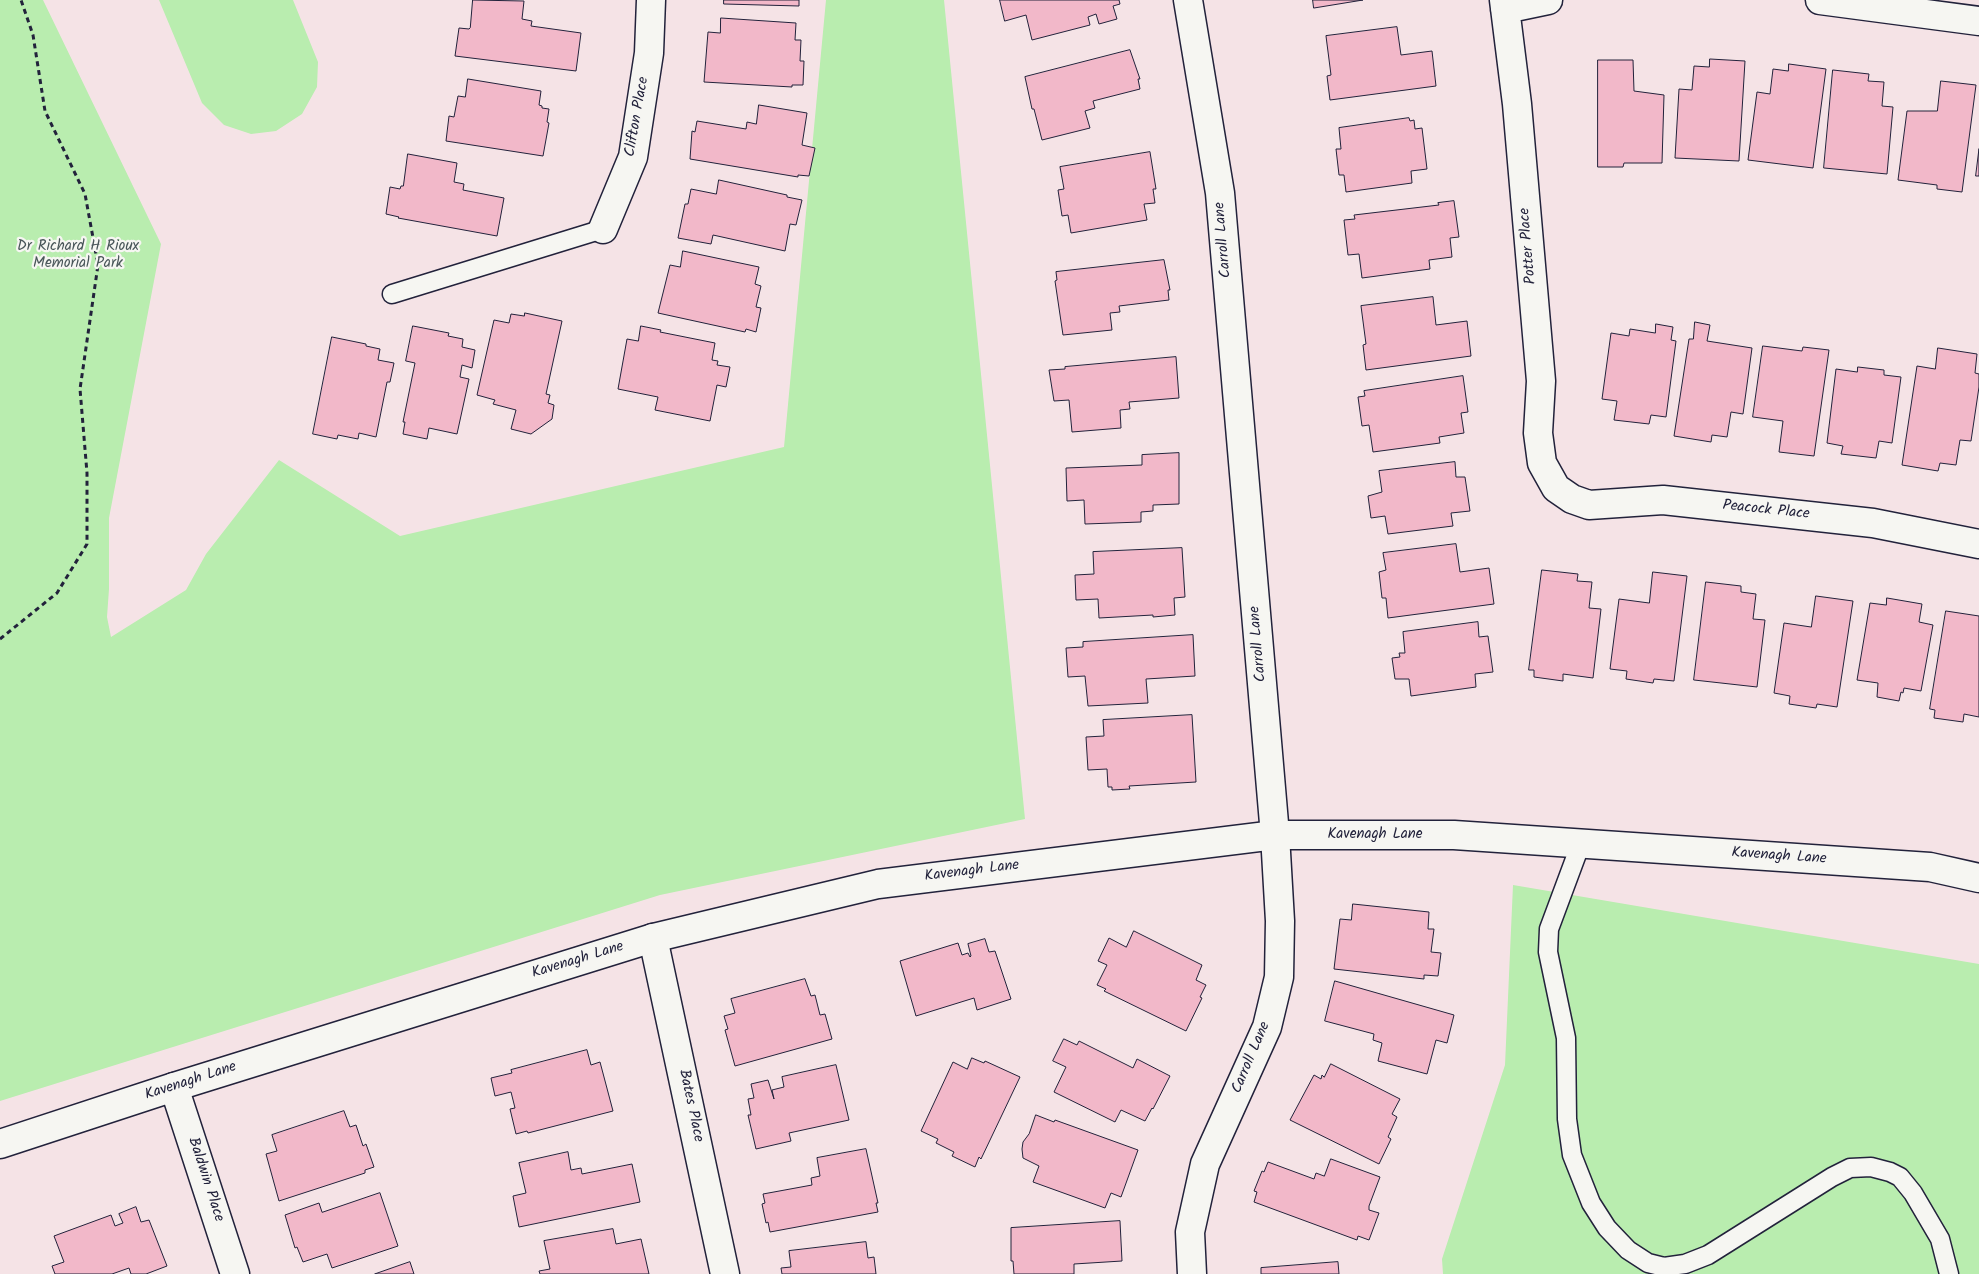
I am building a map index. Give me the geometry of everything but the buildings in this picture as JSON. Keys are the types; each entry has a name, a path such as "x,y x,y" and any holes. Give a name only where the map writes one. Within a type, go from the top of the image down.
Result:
{"street":[{"name":"Clifton Place","path":"603,229 633,156 649,53 651,0"},
{"name":"Carroll Lane","path":"1188,0 1220,193 1280,921 1279,978 1267,1028 1205,1164 1190,1232 1192,1274"},
{"path":"1504,5 1548,0"},
{"path":"1820,0 1979,21"},
{"name":"Potter Place","path":"1504,5 1517,104 1541,381 1538,433 1542,463 1556,488"},
{"name":"Peacock Place","path":"1556,488 1572,498 1589,505 1662,500 1873,523 1979,544"},
{"name":"Kavenagh Lane","path":"0,1144 174,1087 653,938 878,884 1274,835 1454,835 1930,867 1979,878"},
{"name":"Bates Place","path":"653,938 725,1274"},
{"name":"Baldwin Place","path":"174,1087 236,1274"}],"lane":[{"path":"392,294 603,229"},
{"path":"1581,843 1549,929 1548,952 1566,1038 1567,1119 1572,1155 1591,1203 1607,1228 1628,1250 1648,1263 1664,1267 1685,1264 1708,1255 1832,1177 1850,1168 1871,1167 1900,1177 1914,1193 1940,1239 1949,1274"}],"path":[{"path":"0,639 57,593 87,544 87,472 80,389 98,264 85,194 44,111 33,35 21,0"}],"green space":[{"name":"Dr Richard H Rioux Memorial Park","path":"0,0 43,0 161,244 109,518 107,617 111,637 186,590 206,554 279,460 400,536 784,447 826,0 944,0 1025,819 660,895 0,1101"},
{"path":"159,0 293,0 318,62 317,87 302,114 276,131 251,134 224,125 202,103"},
{"path":"1513,885 1979,964 1979,1274 1443,1274 1442,1259 1505,1065"}]}
